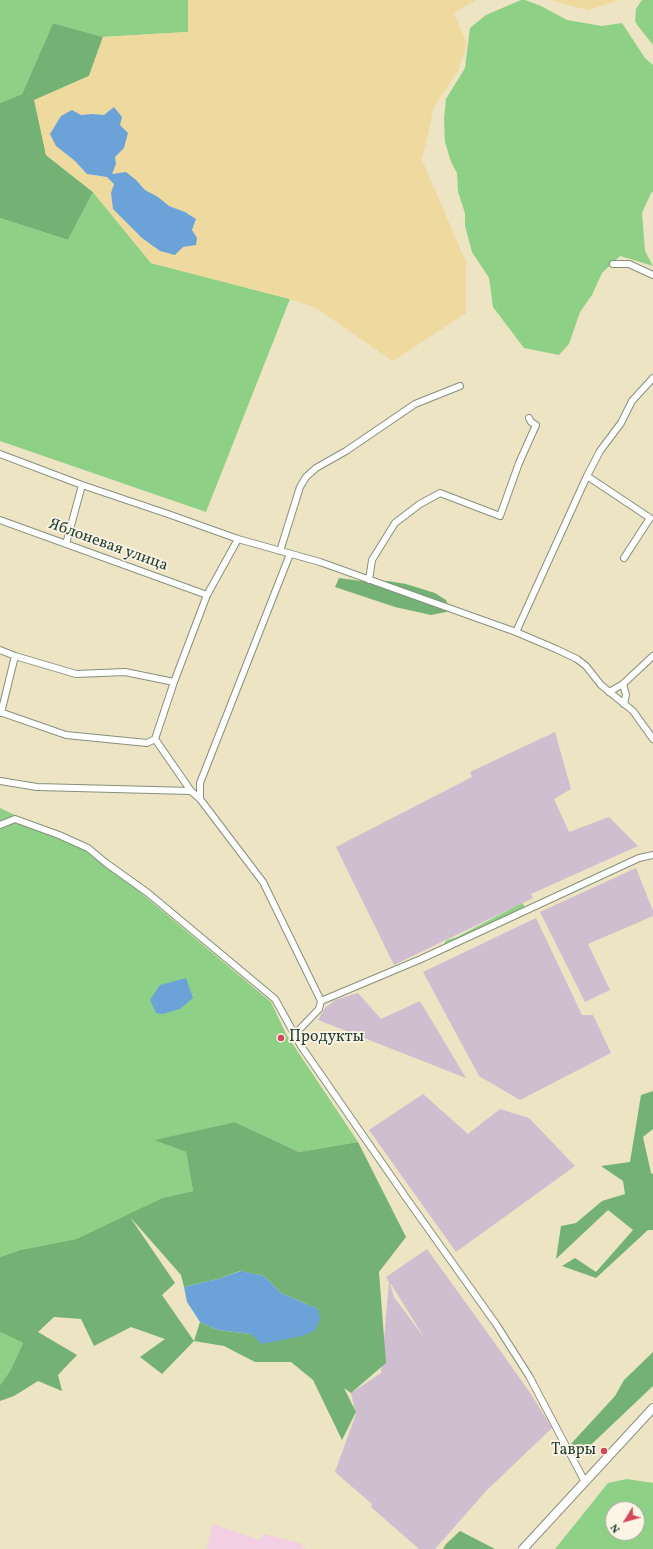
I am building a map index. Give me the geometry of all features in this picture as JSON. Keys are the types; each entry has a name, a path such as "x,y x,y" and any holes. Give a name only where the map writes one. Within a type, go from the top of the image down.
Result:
{"main road":[{"path":"523,1549 653,1408"}],"street":[{"path":"613,264 629,264 653,275"},
{"path":"516,632 565,528 587,476 600,451 621,423 632,401 653,378"},
{"path":"280,551 300,487 306,477 316,468 352,447 415,404 460,386"},
{"path":"370,580 372,560 395,523 420,504 440,493 500,516 519,463 536,426 529,418"},
{"path":"0,454 82,485 238,539 320,562 516,632 556,648 586,666 609,692 633,711 653,739"},
{"path":"587,476 650,518 624,558"},
{"path":"66,544 82,485"},
{"name":"Яблоневая улица","path":"0,520 45,538 66,544 207,595"},
{"path":"15,656 1,712 66,735 147,743 155,739 174,682 207,595 238,539"},
{"path":"200,799 200,783 290,554"},
{"path":"0,650 15,656 76,674 125,672 174,682"},
{"path":"609,692 623,684 653,656"},
{"path":"623,684 626,695 624,704"},
{"path":"155,739 191,791 200,799 263,882 321,1001 319,1008 295,1034"},
{"path":"0,781 37,787 191,791"},
{"path":"0,825 15,819 59,835 88,848 106,863 148,892 275,999 301,1046 496,1324 529,1376 585,1482"},
{"path":"321,1001 421,959 639,858 653,855"}],"shaded area":[{"path":"555,732 571,789 554,799 569,832 609,817 638,846 531,894 533,898 394,965 336,847 472,777 470,772"},
{"path":"636,868 653,911 653,916 588,944 610,990 585,1002 540,912"},
{"path":"536,918 582,1015 593,1015 611,1053 520,1100 479,1076 423,972"},
{"path":"358,993 381,1019 420,1001 466,1078 318,1020 325,1008 335,1000"},
{"path":"423,1094 468,1134 500,1109 529,1118 575,1166 456,1252 369,1130"},
{"path":"427,1249 531,1394 552,1428 486,1491 435,1549 419,1549 371,1507 372,1504 335,1472 356,1414 351,1393 381,1373 389,1282 386,1277","holes":["391,1284 425,1339 394,1297"]},
{"path":"213,1524 259,1540 264,1534 299,1543 306,1549 207,1549"}],"green space":[{"path":"0,0 188,0 188,32 103,37 53,23 22,94 0,103"},
{"path":"521,0 541,6 567,20 602,26 622,23 645,58 653,65 653,192 651,193 642,213 645,251 653,266 620,256 602,273 592,295 580,312 569,344 559,355 524,348 493,307 489,278 472,252 465,226 465,213 458,192 457,173 451,162 445,142 444,119 446,99 465,68 470,28 486,15"},
{"path":"642,0 653,0 653,45 635,21 636,9"},
{"path":"53,23 103,37 89,76 35,100 46,155 93,192 68,240 0,218 0,103 22,94"},
{"path":"93,192 151,263 290,299 206,512 0,441 0,218 68,240"},
{"path":"339,578 376,583 388,581 406,584 435,593 446,600 451,611 431,615 395,607 335,587"},
{"path":"0,808 87,849 271,1002 286,1034 358,1142 299,1152 235,1122 155,1140 186,1152 193,1191 162,1198 76,1239 20,1250 0,1257"},
{"path":"522,903 524,905 524,909 447,946 444,943 447,940 457,937"},
{"path":"653,1091 653,1129 643,1137 651,1173 653,1174 653,1230 648,1230 596,1278 562,1266 575,1258 596,1272 633,1230 608,1210 556,1259 561,1226 576,1223 602,1201 625,1194 623,1181 601,1166 630,1162 641,1095"},
{"path":"235,1122 299,1152 358,1142 406,1237 379,1272 386,1363 351,1393 344,1388 356,1412 342,1440 313,1380 291,1362 255,1362 224,1346 194,1341 162,1374 140,1357 165,1339 131,1327 94,1346 81,1319 54,1317 38,1332 77,1355 58,1375 62,1391 38,1381 14,1396 0,1401 0,1385 10,1371 23,1343 0,1332 0,1257 20,1250 76,1239 162,1198 193,1191 186,1152 154,1140","holes":["130,1217 181,1275 184,1287 218,1279 240,1271 264,1276 281,1293 318,1309 251,1334 218,1330 200,1322 194,1341 162,1295 175,1283"]},
{"path":"0,1332 23,1343 10,1371 0,1385"},
{"path":"653,1352 653,1386 578,1457 569,1446 615,1396 624,1380"},
{"path":"627,1479 653,1483 653,1549 555,1549 608,1483"},
{"path":"460,1531 495,1549 443,1549 446,1544"}],"sand":[{"path":"188,0 476,0 454,13 467,44 458,71 434,107 422,160 466,262 466,313 393,361 316,308 290,299 151,263 93,192 46,155 34,100 89,76 103,37 188,32","holes":["115,107 124,148 115,157 111,174 136,180 145,190 158,197 169,206 185,212 196,219 192,230 195,245 183,247 125,220 113,209 111,193 114,184 107,177 87,174 75,161 65,154 72,110 81,115 104,115"]},
{"path":"549,0 620,0 588,10"}],"water":[{"path":"114,107 122,117 120,125 128,133 124,148 115,157 116,164 112,174 126,172 145,190 158,197 169,206 185,212 196,219 192,230 197,238 196,245 183,247 175,255 160,251 142,238 113,209 111,193 114,184 107,177 87,174 75,161 56,146 50,134 61,116 72,110 81,115 104,115"},
{"path":"186,978 193,998 180,1009 163,1014 156,1013 150,1000 160,985"},
{"path":"241,1271 264,1276 281,1293 318,1309 320,1320 314,1331 302,1336 262,1344 251,1334 218,1330 200,1322 187,1302 184,1287 218,1279"}],"place":[{"name":"Продукты","path":"281,1038"},
{"name":"Тавры","path":"604,1451"}]}
